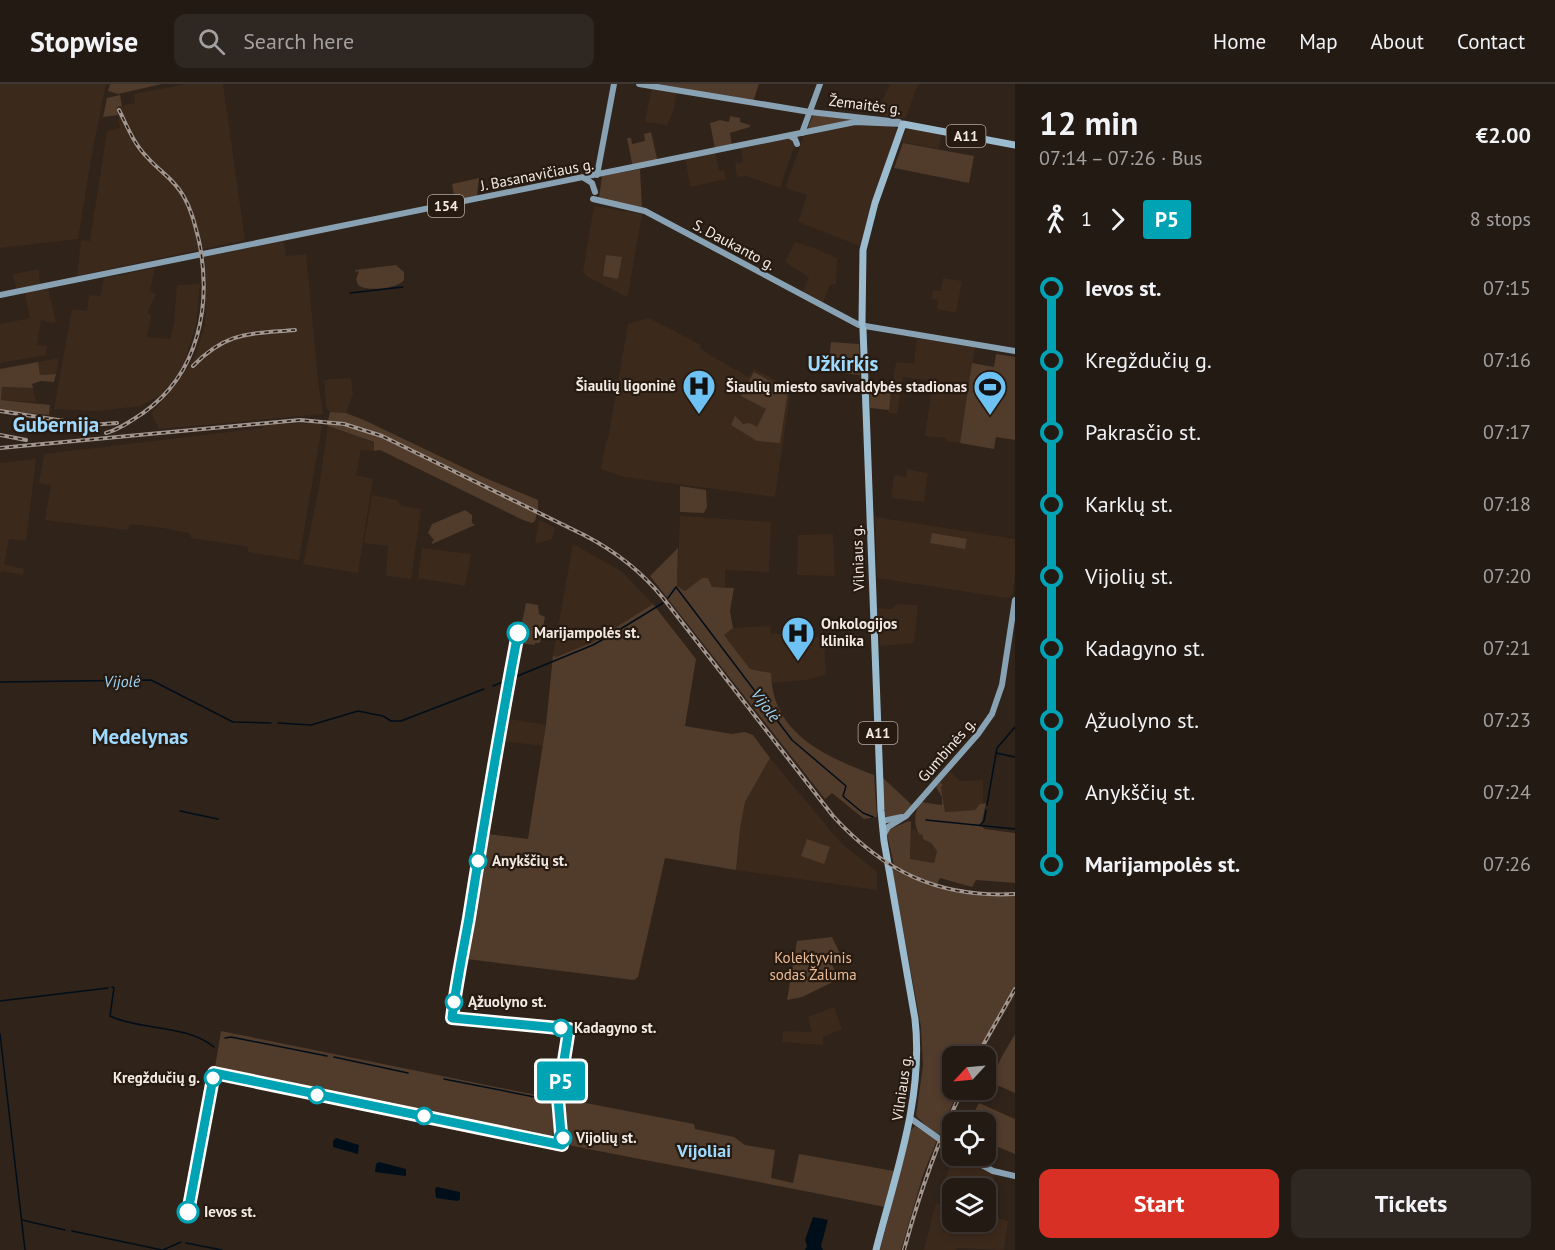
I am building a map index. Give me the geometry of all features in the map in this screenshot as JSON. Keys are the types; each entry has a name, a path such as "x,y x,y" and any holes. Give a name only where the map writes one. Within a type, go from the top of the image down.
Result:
{"highway":[{"name":"Žemaitės g.","path":"903,124 1015,145"},
{"name":"Vilniaus g.","path":"878,1250 912,1119 918,1047 882,821 862,326 863,250 875,203 903,124"}],"main road":[{"path":"597,175 614,84"},
{"name":"Žemaitės g.","path":"639,84 810,112 889,119 903,124"},
{"path":"802,133 820,84"},
{"path":"814,100 816,108 824,113"},
{"name":"J. Basanavičiaus g.","path":"0,295 855,122 903,124"},
{"path":"789,136 795,139 797,144"},
{"name":"S. Daukanto g.","path":"583,178 592,183 594,196 650,213 862,326 1015,351"},
{"name":"Gumbinės g.","path":"884,841 886,829 906,816 982,729 992,714 999,696 1015,600"},
{"path":"882,821 906,816"},
{"path":"912,1119 942,1141"},
{"path":"984,1166 993,1171 1015,1176"}],"shaded area":[{"path":"0,84 106,84 78,239 0,248"},
{"path":"186,84 223,84 245,240 77,276 81,240 90,241 107,131 120,128 117,107 135,103 134,94"},
{"path":"890,84 918,84 906,117 903,119 880,115 881,104"},
{"path":"652,86 677,90 673,111 667,125 645,122"},
{"path":"856,124 894,126 898,132 860,246 798,222 807,195 785,188 804,136"},
{"path":"907,128 942,134 939,149 901,142"},
{"path":"791,138 795,144 780,188 746,176 737,177 735,164 743,162 741,148"},
{"path":"715,151 719,171 724,170 726,179 690,187 685,157"},
{"path":"594,206 642,214 626,297 586,276 583,271"},
{"path":"284,241 286,256 306,254 323,414 159,429 151,413 166,397 195,357 205,325 204,257"},
{"path":"795,242 837,258 836,284 830,285 822,306 801,295 809,277 785,262"},
{"path":"155,268 150,291 156,294 147,313 151,315 147,337 170,339 174,323 177,285 200,284 196,326 184,363 175,378 161,395 140,406 97,411 54,409 72,309 87,311 89,295 100,296 104,278"},
{"path":"39,269 40,287 17,292 13,274"},
{"path":"943,278 962,281 956,313 937,309 938,300 931,299 933,290 941,291"},
{"path":"48,288 56,322 41,320 37,345 47,346 46,355 0,363 0,324 30,318 25,293"},
{"name":"Šiaulių ligoninė","path":"649,318 701,345 700,348 710,355 748,377 754,369 791,388 775,497 624,477 601,469 628,324"},
{"path":"917,338 975,347 960,443 946,441 946,438 925,436 933,381 903,377 897,414 888,413 896,362 914,364"},
{"path":"59,358 56,374 40,375 38,362"},
{"path":"351,379 353,394 346,413 330,412 326,408 324,380"},
{"path":"2,387 33,388 36,402 1,400"},
{"path":"328,420 381,435 538,511 537,513 383,438 361,430 327,423"},
{"path":"318,423 322,426 299,560 248,552 248,547 191,538 190,533 157,527 130,524 127,530 45,520 51,485 39,483 44,454 262,428 263,424"},
{"path":"328,426 375,443 374,451 361,450 356,475 373,479 358,573 302,564 319,487"},
{"path":"36,459 26,541 9,539 4,564 24,569 23,575 1,571 0,576 0,463"},
{"path":"907,469 928,473 924,502 891,498 894,475 906,477"},
{"path":"372,495 397,500 402,506 421,509 411,579 386,576 388,546 364,543"},
{"path":"541,512 604,544 624,558 656,587 834,815 861,843 883,859 884,863 860,845 832,817 668,605 640,574 603,546 540,514"},
{"path":"680,516 771,522 769,572 725,570 725,587 712,587 708,578 702,578 685,591 677,586"},
{"path":"875,517 1015,539 1015,575 1012,596 1007,598 877,578"},
{"path":"539,520 555,528 552,539 537,543 535,542"},
{"path":"833,534 835,576 797,575 798,535"},
{"path":"573,544 621,571 653,604 591,644 556,657 553,655"},
{"path":"422,548 471,554 465,586 418,578"},
{"path":"897,604 918,605 914,643 880,646 877,608 892,609"},
{"name":"Onkologijos klinika","path":"770,626 771,634 803,634 807,637 824,637 826,675 805,680 771,683 771,673 750,669 723,634 733,628"},
{"path":"504,718 546,725 543,746 501,741"},
{"path":"770,758 841,843 877,872 877,890 736,870 745,802"},
{"path":"950,772 960,781 983,780 983,804 975,810 945,812 941,787 943,785 940,782"},
{"path":"911,829 915,829 935,848 937,851 934,863 910,860"},
{"path":"891,865 922,880 954,889 986,893 1015,893 1015,895 954,892 903,875 892,869"},
{"path":"1015,988 1015,996 986,1046 982,1046"},
{"path":"834,1007 842,1029 823,1037 823,1045 782,1042 783,1031 812,1032 808,1017"},
{"path":"950,1166 980,1166 995,1175 994,1178 945,1178"},
{"path":"936,1203 942,1204 942,1232 996,1232 996,1218 1008,1221 1004,1250 957,1248 956,1250 924,1250"}],"green space":[{"path":"110,84 162,84 118,94 108,91"},
{"path":"654,84 759,84 753,102"},
{"path":"120,95 122,106 117,107 118,115 103,117 107,98"},
{"path":"813,115 855,119 810,129 808,127"},
{"path":"730,116 740,118 740,122 750,127 730,133 732,145 715,149 710,123 720,120 729,122"},
{"path":"651,132 658,163 633,168 627,138 631,138 632,144 645,141 644,134"},
{"path":"903,143 974,156 969,183 894,168"},
{"path":"640,169 642,208 599,198 602,176"},
{"path":"479,178 477,196 455,201 452,184"},
{"path":"606,255 622,257 618,279 603,276"},
{"path":"396,265 404,272 404,280 395,286 375,289 358,285 356,279 359,271 355,270"},
{"path":"831,342 859,344 860,375 828,371"},
{"name":"Šiaulių miesto savivaldybės stadionas","path":"996,354 1015,357 1015,440 996,437 994,449 960,443 972,363 994,367"},
{"path":"38,362 40,375 56,374 54,382 41,381 32,384 33,388 2,387 1,400 50,405 49,415 0,410 0,369"},
{"path":"754,372 788,391 780,443 757,441 731,425 735,416 743,424 750,423 757,427 766,409 741,396"},
{"path":"869,389 891,393 889,410 870,408"},
{"path":"330,412 346,413 364,420 483,477 538,500 538,511 381,435 328,420"},
{"path":"327,423 361,430 383,438 537,513 535,521 532,523 523,520 380,450 374,451 374,442 328,426"},
{"path":"680,486 706,490 707,507 704,513 680,512"},
{"path":"465,510 472,515 472,523 475,525 432,544 434,540 428,533 432,524"},
{"path":"932,533 967,539 965,549 930,543"},
{"path":"678,548 677,586 685,591 702,578 708,578 712,587 734,588 730,611 733,628 724,635 750,669 771,673 780,712 791,727 820,750 874,775 877,817 864,819 832,793 825,799 650,576"},
{"path":"526,603 538,605 539,614 545,617 540,643 535,643 535,645 518,643"},
{"path":"653,604 696,659 685,726 732,734 745,732 753,735 770,758 745,802 736,870 665,858 638,977 634,980 467,959 487,834 528,839 546,725 553,655 556,657 591,643"},
{"path":"882,777 912,805 903,815 886,817"},
{"path":"940,782 943,785 941,787 945,812 975,810 980,804 986,803 981,826 985,829 1015,833 1015,883 976,880 972,887 940,878 937,884 894,865 887,834 890,829 909,821 911,822 910,859 934,863 937,851 931,843 923,839 922,834 920,835 915,818 921,802 942,805 942,797 936,787"},
{"path":"807,839 830,847 824,864 801,856"},
{"path":"892,869 922,882 952,891 983,895 1015,895 1015,988 982,1046 942,1046 942,1100 954,1100 949,1112 942,1112 942,1128 938,1137 916,1116 923,1065 921,1027"},
{"name":"Kolektyvinis sodas Žaluma","path":"832,937 843,960 832,965 839,979 802,997 787,1000 797,941"},
{"path":"221,1031 556,1099 694,1124 695,1129 734,1137 745,1145 775,1150 771,1178 793,1183 799,1154 894,1171 885,1207 297,1091 214,1073"},
{"path":"1015,1034 1015,1093 996,1085 996,1069"},
{"path":"979,1103 1015,1119 1015,1154 996,1146 996,1112 974,1112"},
{"path":"915,1126 937,1140 923,1175 901,1250 880,1250 911,1130"}],"water":[{"path":"336,1138 359,1145 358,1154 333,1147 333,1141"},
{"path":"379,1162 406,1169 406,1176 375,1172 376,1164"},
{"path":"437,1187 460,1192 460,1199 458,1201 436,1198 435,1189"},
{"path":"813,1217 828,1220 821,1246 823,1250 805,1250 807,1246 805,1240"}],"waterway":[{"path":"350,293 403,287"},
{"name":"Vijolė","path":"668,598 676,587 792,740 846,786 843,796 845,798 863,813 873,817"},
{"name":"Vijolė","path":"614,633 663,603"},
{"name":"Vijolė","path":"493,686 593,645 609,636"},
{"name":"Vijolė","path":"0,682 151,680 233,722 271,723"},
{"name":"Vijolė","path":"278,723 311,725 358,711 383,716 391,721 401,721 484,689"},
{"path":"987,805 997,748 1015,727"},
{"path":"996,753 1015,757"},
{"path":"980,825 984,821 986,810"},
{"path":"180,811 218,819"},
{"name":"Vijolė","path":"926,820 1015,829"},
{"path":"112,987 114,988 110,1016 136,1024 177,1031 203,1040 214,1047"},
{"path":"0,1001 108,988"},
{"path":"0,1034 25,1250"},
{"path":"225,1038 231,1037 327,1056"},
{"path":"334,1057 408,1073"},
{"path":"444,1079 555,1101"},
{"path":"22,1220 65,1230"},
{"path":"72,1231 162,1250"},
{"path":"163,1250 181,1242"},
{"path":"186,1243 222,1250"}],"railway":[{"path":"106,433 121,427 143,413 162,397 177,379 189,358 197,336 204,289 199,241 187,202 176,186 138,146 119,110"},
{"path":"193,366 228,340 252,334 295,330"},
{"path":"0,411 90,425 117,423"},
{"path":"0,448 300,420 344,424 382,436 584,535 637,570 663,598 833,816 852,836 872,852 915,878 937,886 987,894 1015,894"},
{"path":"0,435 26,440"},
{"path":"983,1046 1015,989"},
{"path":"904,1250 930,1168 958,1100"}],"bus line":[{"name":"P5","path":"188,1212 214,1073 562,1145 558,1098 569,1029 452,1018 518,633"}],"place":[{"name":"Šiaulių ligoninė","path":"699,415"},
{"name":"Šiaulių miesto savivaldybės stadionas","path":"990,416"},
{"name":"Marijampolės st.","path":"518,633"},
{"name":"Onkologijos klinika","path":"798,662"},
{"name":"Anykščių st.","path":"478,861"},
{"name":"Ąžuolyno st.","path":"454,1002"},
{"name":"Kadagyno st.","path":"561,1028"},
{"name":"Kregždučių g.","path":"213,1078"},
{"name":"Vijolių st.","path":"563,1138"},
{"name":"Ievos st.","path":"188,1212"}],"district":[{"name":"Užkirkis","path":"843,364"},
{"name":"Gubernija","path":"56,425"},
{"name":"Medelynas","path":"140,737"},
{"name":"Vijoliai","path":"704,1151"}]}
